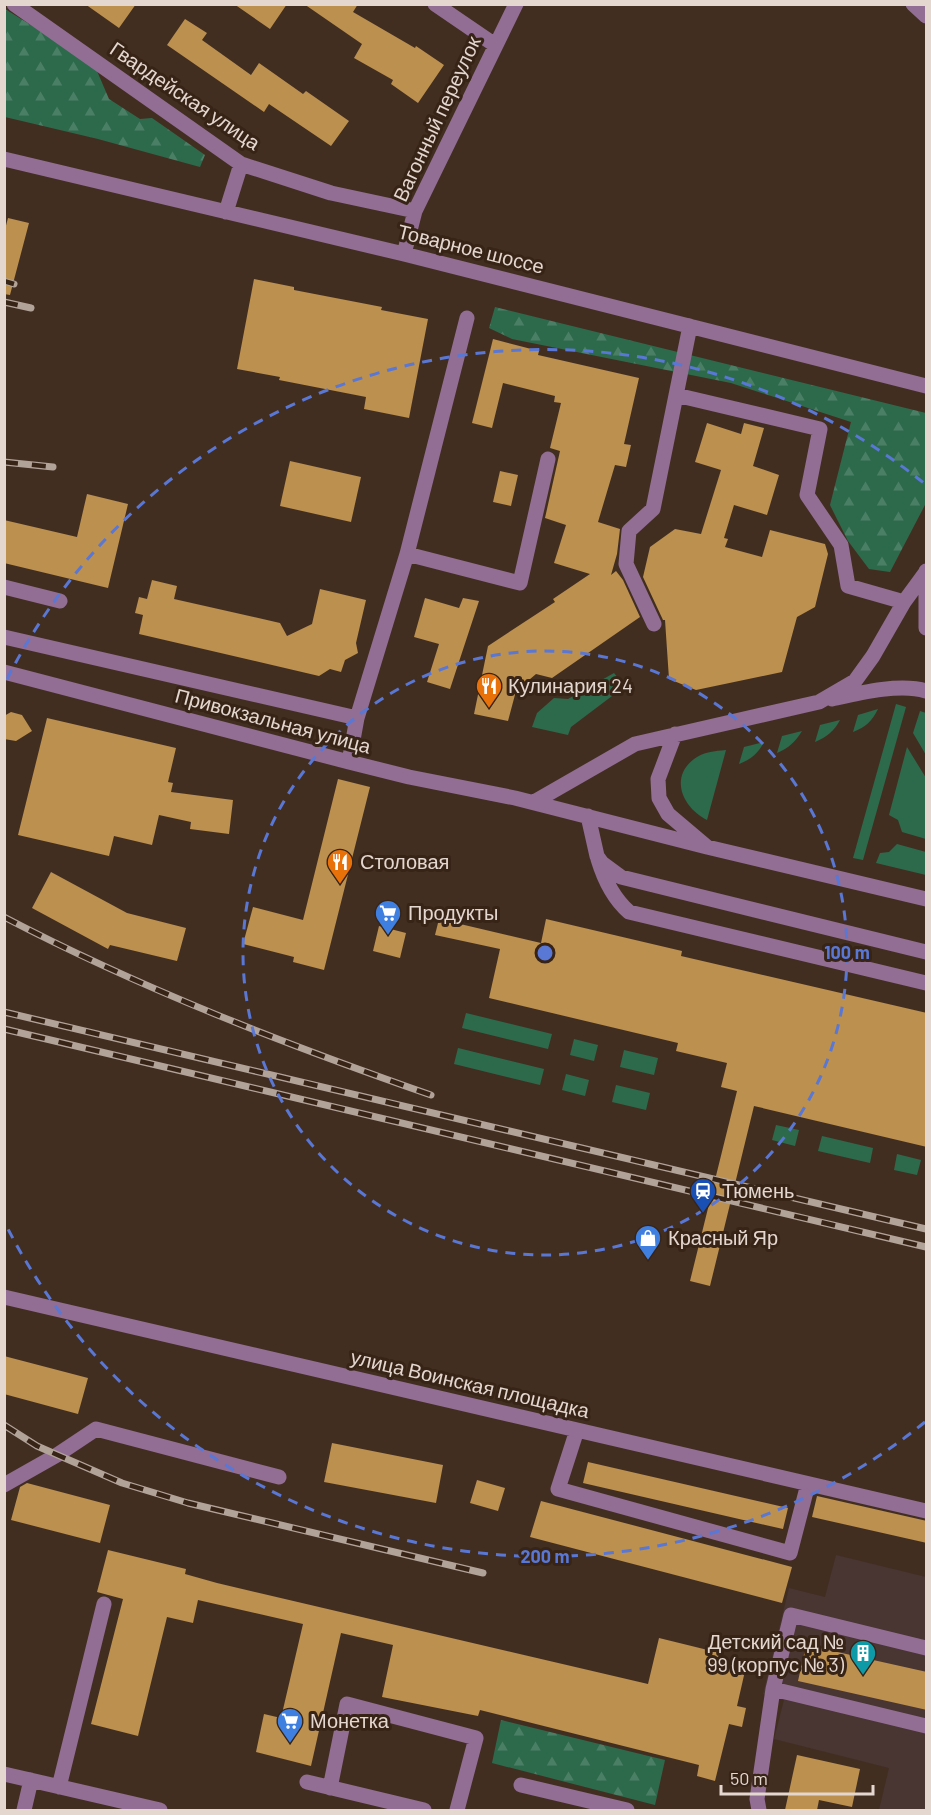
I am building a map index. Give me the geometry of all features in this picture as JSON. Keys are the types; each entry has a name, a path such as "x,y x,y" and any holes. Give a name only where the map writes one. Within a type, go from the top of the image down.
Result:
{"street":[{"name":"Гвардейская улица","path":"14,4 241,164 331,193 415,211"},
{"path":"435,4 495,45"},
{"name":"Вагонный переулок","path":"404,254 415,211 516,4"},
{"path":"914,4 927,16"},
{"name":"Товарное шоссе","path":"4,159 404,254 927,386"},
{"path":"226,212 241,164"},
{"path":"349,762 357,718 407,554 467,318"},
{"path":"654,624 626,564 629,531 653,509 690,326"},
{"path":"676,395 820,429 807,495 841,545 848,586 904,602"},
{"path":"407,554 520,584 548,459"},
{"path":"819,702 855,681 926,571"},
{"path":"926,571 927,628"},
{"path":"4,587 60,601"},
{"path":"4,637 357,718"},
{"name":"Привокзальная улица","path":"4,672 409,777 534,802 707,847 927,898"},
{"path":"534,802 635,744 819,702 891,689 917,688 927,691"},
{"name":"Привокзальная улица","path":"675,734 658,778 659,798 668,814 707,847"},
{"path":"588,816 604,877 620,905 629,912 927,983"},
{"path":"597,856 602,864 621,877 927,952"},
{"name":"улица Воинская площадка","path":"4,1297 927,1511"},
{"path":"4,1485 57,1455 96,1429 279,1477"},
{"path":"576,1430 558,1489 789,1553 808,1484"},
{"path":"59,1787 104,1604"},
{"path":"759,1810 757,1799 773,1689 791,1615 927,1648"},
{"path":"773,1689 927,1726"},
{"path":"330,1788 347,1704 476,1738 457,1810"},
{"path":"4,1774 160,1810"},
{"path":"24,1810 31,1780"},
{"path":"307,1782 424,1810"},
{"path":"520,1785 627,1810"}],"shaded area":[{"path":"836,1555 926,1577 926,1810 879,1810 889,1768 774,1739 784,1700 763,1694 789,1588 825,1597"}],"green space":[{"path":"5,9 94,64 109,99 140,119 152,118 205,155 200,167 5,117"},
{"path":"495,307 926,413 926,503 890,572 869,569 848,541 830,505 851,422 731,383 512,339 489,328"},
{"path":"614,673 621,682 616,693 571,727 568,735 532,727 537,713 554,698 568,699"},
{"path":"896,704 906,707 863,860 853,858"},
{"path":"878,709 868,723 853,732 858,715"},
{"path":"920,711 926,713 926,755 913,733"},
{"path":"840,720 830,733 815,742 820,725"},
{"path":"802,731 791,744 777,753 782,736"},
{"path":"764,742 754,755 739,764 744,747"},
{"path":"907,747 926,778 926,839 902,832 898,820 889,815"},
{"path":"726,750 707,820 691,808 686,800 682,792 682,775 694,759 709,752"},
{"path":"897,844 926,852 926,875 876,863 880,853 889,852"},
{"path":"466,1013 552,1034 548,1049 462,1028"},
{"path":"574,1039 598,1045 594,1061 570,1055"},
{"path":"458,1048 544,1069 540,1085 454,1064"},
{"path":"624,1050 658,1058 654,1075 620,1067"},
{"path":"566,1074 589,1080 585,1096 562,1090"},
{"path":"616,1085 650,1093 646,1110 612,1102"},
{"path":"776,1125 799,1130 795,1146 772,1140"},
{"path":"822,1136 873,1148 870,1163 818,1151"},
{"path":"897,1154 921,1160 917,1175 894,1170"},
{"path":"501,1720 665,1760 655,1805 492,1763"}],"building":[{"path":"85,4 136,4 119,28"},
{"path":"234,4 287,4 270,29"},
{"path":"304,4 358,4 353,12 415,48 416,46 444,65 418,103 391,84 393,80 354,58 362,44"},
{"path":"185,19 207,33 202,40 251,75 259,63 303,94 306,91 349,121 331,146 269,104 264,112 167,45"},
{"path":"8,218 29,223 10,295 4,294 4,233"},
{"path":"254,279 428,319 409,418 364,409 366,397 279,380 280,377 237,369"},
{"path":"493,339 539,351 538,355 639,378 624,444 631,445 626,467 615,465 598,522 620,529 617,554 611,575 616,571 623,580 640,617 552,678 536,674 516,691 508,721 474,714 488,646 555,602 553,599 590,574 554,563 566,525 545,518 560,451 550,448 561,403 554,402 555,396 503,383 492,428 472,423"},
{"path":"707,423 741,434 744,423 764,428 753,466 779,475 767,515 734,505 724,538 728,539 725,547 762,557 770,530 825,544 828,554 815,607 797,617 782,672 696,690 669,679 665,620 643,577 650,547 675,529 701,534 721,470 695,462"},
{"path":"290,461 361,477 351,522 280,506"},
{"path":"500,471 518,475 511,506 493,502"},
{"path":"87,494 128,504 108,588 4,563 4,520 77,537"},
{"path":"152,580 177,586 174,599 280,623 287,636 312,624 320,589 366,600 356,643 358,653 345,660 341,672 330,669 319,676 139,634 143,615 135,613 139,597 147,599"},
{"path":"425,598 459,608 463,598 479,601 450,689 427,682 439,644 414,637"},
{"path":"11,712 22,715 32,731 16,741 4,739 4,716"},
{"path":"47,718 176,748 168,782 173,783 171,792 233,800 229,834 190,829 191,822 159,815 152,845 114,836 109,856 18,835"},
{"path":"338,779 370,787 324,970 293,962 294,957 243,944 253,907 303,920"},
{"path":"51,872 127,913 186,928 177,961 110,945 108,949 32,908"},
{"path":"439,919 541,943 546,919 682,951 681,956 927,1013 927,1147 754,1106 710,1286 690,1281 737,1091 721,1087 727,1063 676,1051 678,1043 489,998 500,949 435,935"},
{"path":"379,926 406,933 400,958 373,951"},
{"path":"4,1356 88,1378 78,1414 4,1394"},
{"path":"332,1443 443,1465 436,1503 324,1482"},
{"path":"588,1462 788,1508 783,1529 583,1483"},
{"path":"477,1480 505,1488 498,1511 470,1503"},
{"path":"27,1483 110,1505 100,1543 11,1520 20,1487"},
{"path":"817,1496 927,1521 927,1543 812,1517"},
{"path":"541,1501 792,1567 782,1603 530,1537"},
{"path":"108,1550 186,1569 185,1574 217,1583 648,1684 659,1638 720,1653 717,1664 745,1671 737,1706 746,1708 742,1727 729,1724 715,1781 697,1776 699,1765 480,1710 478,1716 382,1697 393,1645 341,1633 311,1766 256,1752 264,1714 281,1718 303,1624 198,1600 193,1623 167,1617 138,1736 91,1724 123,1599 97,1592"},
{"name":"Детский сад № 99 (корпус № 3)","path":"806,1645 927,1672 927,1710 798,1681"},
{"path":"797,1755 860,1769 852,1807 819,1800 817,1810 785,1810"}],"railway":[{"path":"4,281 14,284"},
{"path":"4,302 31,308"},
{"path":"4,462 53,467"},
{"path":"4,917 161,992 322,1056 431,1095"},
{"path":"4,1012 926,1229"},
{"path":"4,1029 926,1247"},
{"path":"4,1425 37,1446 122,1483 188,1503 483,1573"}],"place":[{"name":"Кулинария 24","path":"489,709"},
{"name":"Столовая","path":"340,885"},
{"name":"Продукты","path":"388,936"},
{"name":"Тюмень","path":"703,1214"},
{"name":"Красный Яр","path":"648,1261"},
{"name":"Детский сад № 99 (корпус № 3)","path":"863,1676"},
{"name":"Монетка","path":"290,1744"}]}
